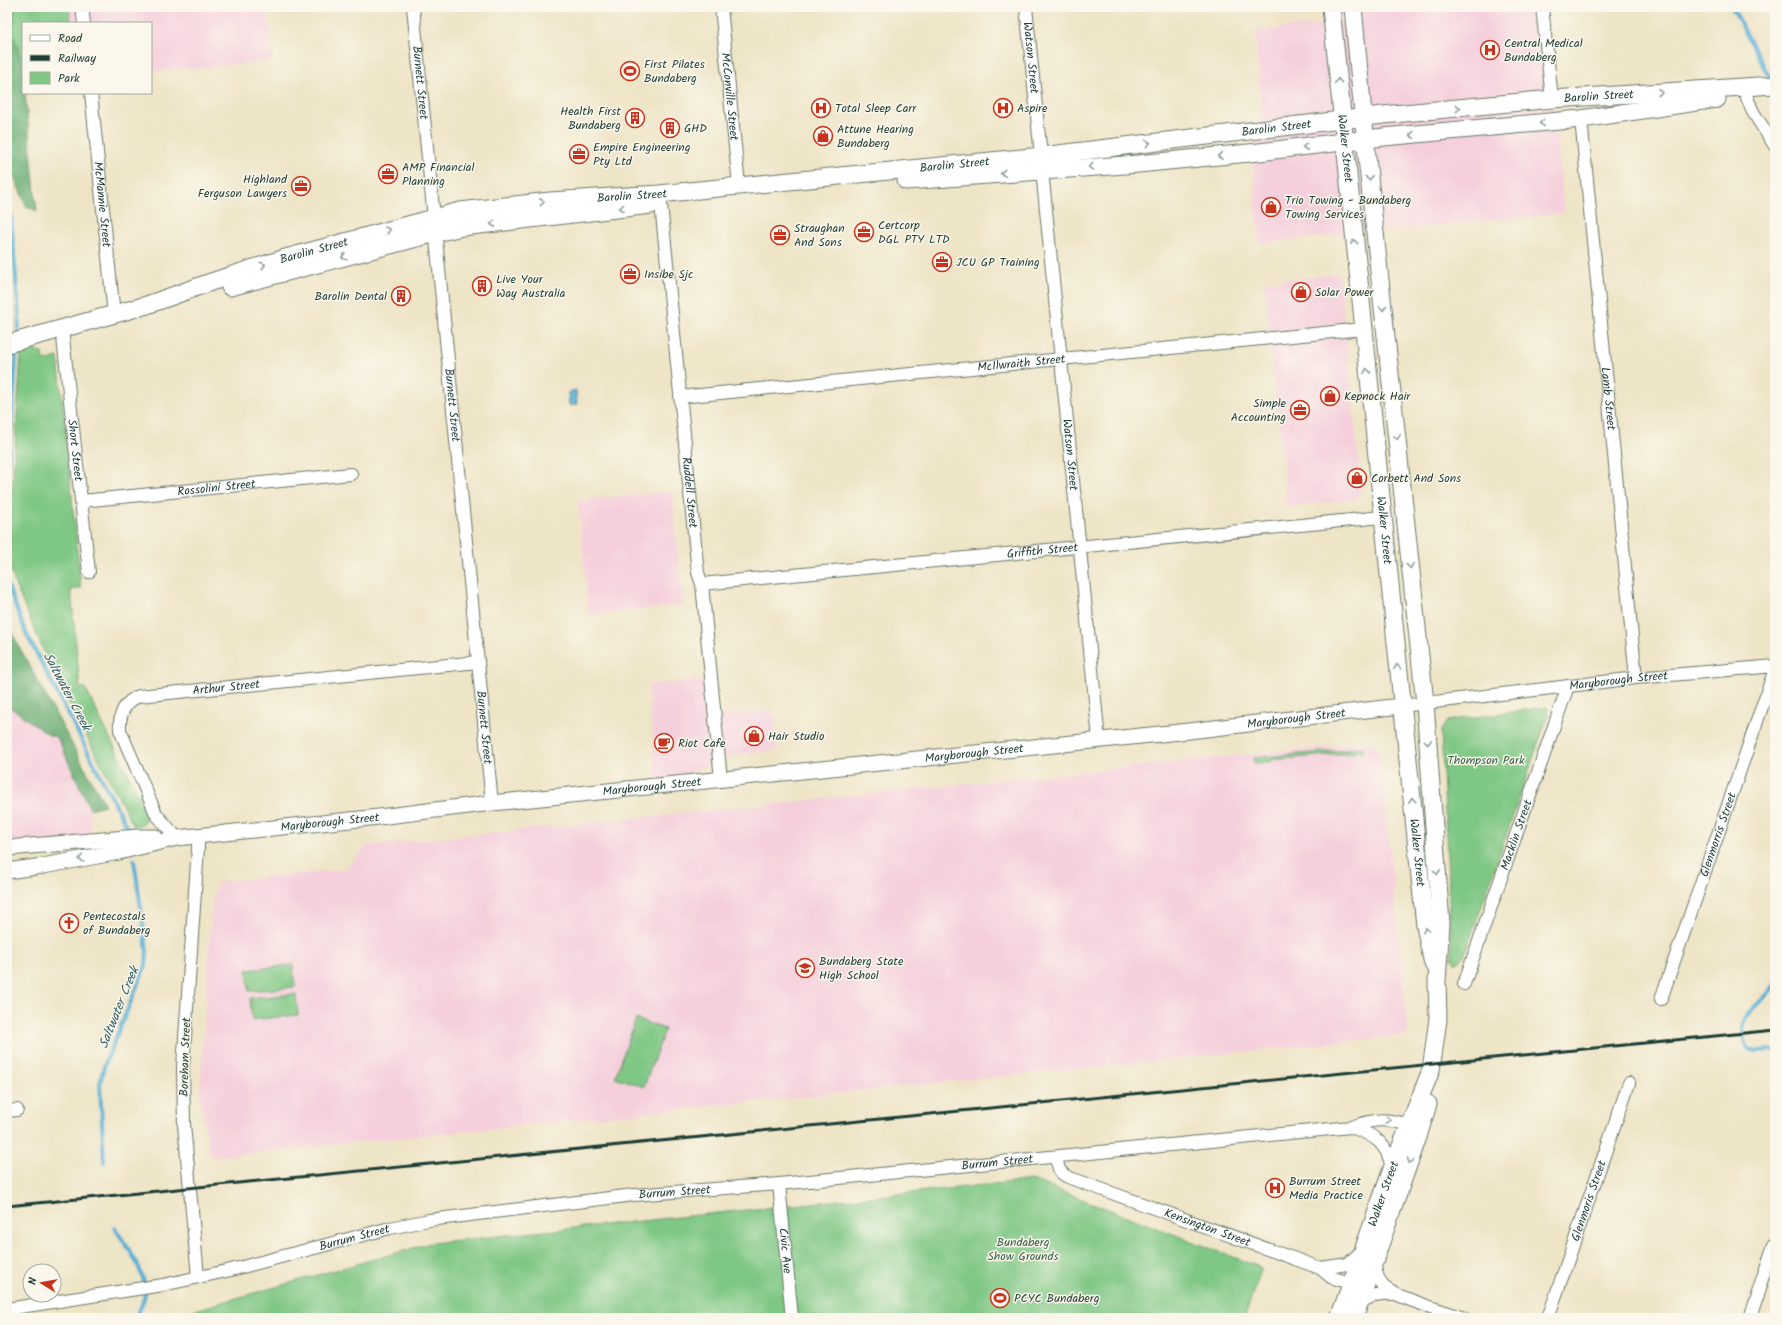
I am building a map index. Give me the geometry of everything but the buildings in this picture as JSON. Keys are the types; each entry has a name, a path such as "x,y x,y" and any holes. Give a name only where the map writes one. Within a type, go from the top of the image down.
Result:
{"main road":[{"name":"Walker Street","path":"1331,7 1401,706 1425,926 1437,981"},
{"name":"Walker Street","path":"1340,1318 1392,1169 1413,1132 1432,1089 1431,1070 1438,1019 1437,981 1441,924 1425,704 1365,140 1353,7"},
{"name":"Barolin Street","path":"435,225 462,227 1041,163 1363,117 1552,100 1769,89"},
{"name":"Barolin Street","path":"7,344 146,305 277,275 435,225 460,211 550,201 659,194 738,186 1041,163 1138,164 1344,142 1581,120 1648,108 1746,95 1769,89"},
{"path":"1552,100 1558,106 1581,110 1630,105 1648,108"},
{"name":"Walker Street","path":"1356,1311 1371,1270 1413,1132"}],"street":[{"path":"82,7 84,22"},
{"name":"Burnett Street","path":"413,7 492,803"},
{"name":"McConville Street","path":"721,7 738,186"},
{"name":"Watson Street","path":"1026,7 1062,358 1079,547 1100,740"},
{"path":"1542,7 1552,100"},
{"name":"McMannie Street","path":"91,94 114,315"},
{"path":"1746,95 1753,112 1775,146"},
{"name":"Lamb Street","path":"1581,120 1636,678"},
{"name":"Ruddell Street","path":"661,204 698,573 702,584 721,780"},
{"name":"Short Street","path":"62,329 89,572"},
{"name":"McIlwraith Street","path":"680,397 1363,329"},
{"name":"Rossolini Street","path":"82,501 351,474"},
{"name":"Griffith Street","path":"702,584 1382,517"},
{"name":"Arthur Street","path":"175,838 156,814 120,730 121,715 128,703 133,699 140,696 478,662"},
{"name":"Maryborough Street","path":"7,871 72,861 119,852 175,838 198,835 1189,731 1636,678 1775,668"},
{"name":"Glenmorris Street","path":"1661,999 1775,668"},
{"name":"Macklin Street","path":"1464,984 1568,686"},
{"name":"Boreham Street","path":"198,835 183,1067 183,1096 198,1277"},
{"name":"Maryborough Street","path":"7,848 138,836 175,838"},
{"name":"Glenmoris Street","path":"1548,1318 1629,1083"},
{"name":"Burrum Street","path":"7,1308 154,1287 390,1228 429,1220 634,1195 779,1184 1351,1127 1378,1119 1391,1120 1413,1132"},
{"path":"1351,1127 1369,1134 1381,1144 1390,1159 1392,1169"},
{"name":"Kensington Street","path":"1056,1157 1058,1169 1063,1175 1320,1268 1331,1277 1352,1284"},
{"name":"Civic Ave","path":"779,1184 792,1318"},
{"path":"1749,1318 1775,1242"},
{"path":"1320,1268 1348,1264 1352,1262 1364,1249"},
{"path":"1352,1284 1371,1270 1383,1286 1393,1294"},
{"path":"1356,1311 1367,1298 1380,1293 1393,1294 1464,1318"}],"shaded area":[{"path":"69,7 267,7 273,61 189,69 188,67 152,72 152,22 71,22"},
{"path":"1340,7 1543,7 1564,213 1260,243 1253,169 1262,110 1255,31 1341,22"},
{"path":"1339,274 1362,491 1355,499 1287,507 1264,282"},
{"path":"672,491 683,605 589,615 578,501"},
{"path":"710,679 713,717 773,710 777,750 738,754 657,784 648,685"},
{"path":"7,703 8,706 49,735 57,737 90,809 91,843 7,850"},
{"name":"Bundaberg State High School","path":"1369,742 1380,751 1408,1035 210,1157 200,1093 212,902 218,882 346,869 367,846"}],"green space":[{"path":"7,7 69,7 71,22 22,22 22,85 7,87"},
{"path":"8,7 15,9 13,33 22,64 22,94 25,94 37,211 26,206 7,160"},
{"path":"30,349 42,353 44,361 58,357 81,588 71,590 80,688 85,688 143,804 146,812 146,819 139,826 134,827 52,670 16,587 10,568 9,539 21,354 22,351"},
{"path":"7,624 105,805 90,809 57,737 49,735 8,706"},
{"name":"Thompson Park","path":"1547,707 1549,713 1464,956 1456,964 1452,959 1441,730 1447,721"},
{"path":"1363,747 1363,752 1271,760 1271,762 1254,763 1253,758 1346,750"},
{"path":"293,965 295,987 249,991 247,970"},
{"path":"296,994 298,1015 252,1020 250,998"},
{"path":"636,1019 665,1029 644,1087 615,1077"},
{"name":"Bundaberg Show Grounds","path":"1032,1180 1262,1268 1244,1318 166,1318 431,1243"}],"water":[{"path":"576,390 577,404 571,406 569,405 568,393"}],"waterway":[{"path":"1732,7 1771,80"},
{"name":"Saltwater Creek","path":"7,198 11,218 19,315 18,336"},
{"name":"Saltwater Creek","path":"7,482 17,345"},
{"name":"Saltwater Creek","path":"7,584 26,633 127,827"},
{"name":"Saltwater Creek","path":"104,1162 100,1084 104,1066 146,965 147,951 134,860"},
{"path":"1775,984 1771,991 1750,1012 1743,1025 1743,1034 1748,1049 1757,1051 1775,1050"},
{"name":"Saltwater Creek","path":"115,1228 134,1258 144,1283 144,1299 136,1318"}],"railway":[{"path":"7,1206 1775,1030"}],"place":[{"name":"Central Medical Bundaberg","path":"1490,50"},
{"name":"First Pilates Bundaberg","path":"630,71"},
{"name":"Total Sleep Carr","path":"821,108"},
{"name":"Aspire","path":"1003,108"},
{"name":"Health First Bundaberg","path":"635,118"},
{"name":"GHD","path":"670,128"},
{"name":"Attune Hearing Bundaberg","path":"823,136"},
{"name":"Empire Engineering Pty Ltd","path":"579,154"},
{"name":"AMP Financial Planning","path":"388,174"},
{"name":"Highland Ferguson Lawyers","path":"301,186"},
{"name":"Trio Towing - Bundaberg Towing Services","path":"1271,207"},
{"name":"Certcorp DGL PTY LTD","path":"864,232"},
{"name":"Straughan And Sons","path":"780,235"},
{"name":"JCU GP Training","path":"942,262"},
{"name":"Insibe Sjc","path":"630,274"},
{"name":"Live Your Way Australia","path":"482,286"},
{"name":"Solar Power","path":"1301,292"},
{"name":"Barolin Dental","path":"401,296"},
{"name":"Kepnock Hair","path":"1330,396"},
{"name":"Simple Accounting","path":"1300,410"},
{"name":"Corbett And Sons","path":"1357,478"},
{"name":"Hair Studio","path":"754,736"},
{"name":"Riot Cafe","path":"664,743"},
{"name":"Pentecostals of Bundaberg","path":"69,923"},
{"name":"Bundaberg State High School","path":"805,968"},
{"name":"Burrum Street Media Practice","path":"1275,1188"},
{"name":"PCYC Bundaberg","path":"1000,1298"}]}
